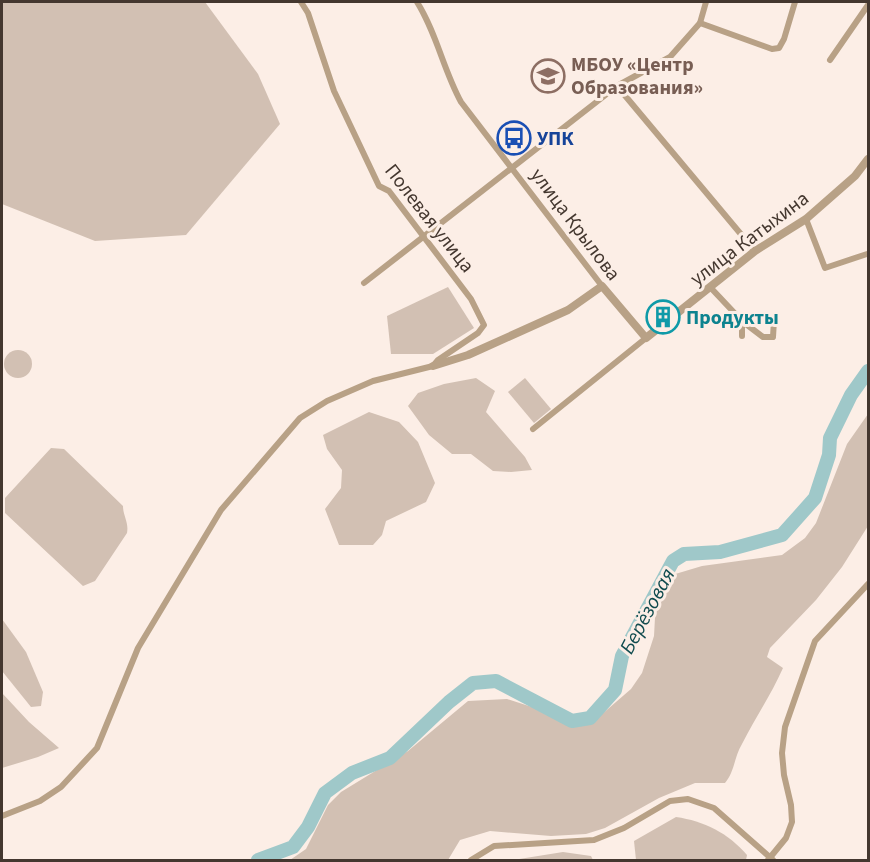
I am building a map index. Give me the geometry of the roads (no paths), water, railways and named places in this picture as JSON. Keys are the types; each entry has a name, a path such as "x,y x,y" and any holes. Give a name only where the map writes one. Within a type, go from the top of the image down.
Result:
{"street":[{"name":"Полевая улица","path":"301,2 308,13 334,91 380,186 389,191 471,299 484,325 478,333 438,360 434,366"},
{"name":"улица Крылова","path":"417,2 426,16 448,79 457,95 602,286 646,338"},
{"path":"364,283 617,86 670,57 700,23 706,2"},
{"path":"700,23 772,49 779,48 795,2"},
{"path":"830,60 868,5"},
{"path":"617,86 755,252"},
{"name":"улица Катыхина","path":"533,429 755,252 806,219 855,176 868,159"},
{"path":"806,219 825,268 867,254"},
{"path":"2,816 40,801 61,787 97,748 141,643 221,510 300,418 327,401 374,381 468,355 568,310 602,286"},
{"path":"710,287 742,321 763,337 773,337 774,320"},
{"path":"742,321 742,336"},
{"path":"471,861 494,846 594,840 624,828 670,801 688,798 714,808 771,859 786,838 792,822 782,753 785,727 815,641 868,584"}],"waterway":[{"name":"Берёзовая","path":"258,860 293,847 308,827 325,793 352,773 390,758 449,702 473,683 496,681 572,721 590,718 615,690 622,656 673,561 684,554 720,552 782,535 815,498 829,455 830,438 851,395 868,371"}],"place":[{"name":"МБОУ «Центр Образования»","path":"548,76"},
{"name":"УПК","path":"514,138"},
{"name":"Продукты","path":"663,317"}]}
